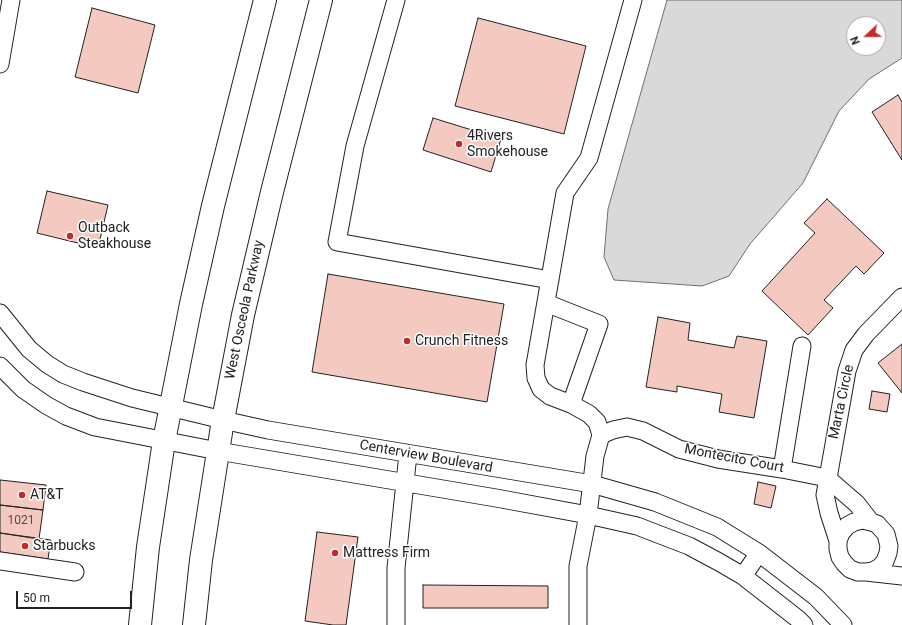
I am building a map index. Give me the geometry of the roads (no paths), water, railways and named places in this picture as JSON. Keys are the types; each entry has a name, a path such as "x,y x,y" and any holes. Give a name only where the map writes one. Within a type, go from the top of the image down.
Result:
{"main road":[{"path":"140,625 148,547 170,408 213,206 265,0"},
{"name":"West Osceola Parkway","path":"194,625 201,560 218,451 243,315 264,223 321,0"}],"street":[{"path":"0,64 11,0"},
{"path":"396,0 355,146 337,242 550,280"},
{"path":"578,625 578,566 588,515 595,456 601,435 597,422 589,414 571,404 550,396 541,388 536,378 535,365 565,194 590,158 633,0"},
{"name":"Marta Circle","path":"827,478 847,371 854,350 866,334 902,297"},
{"path":"546,303 599,324 571,404"},
{"name":"Centerview Boulevard","path":"0,313 29,348 63,374 132,398 268,430 592,484 655,502 717,527 759,553 816,597 843,625"},
{"path":"782,469 802,346"},
{"name":"Centerview Boulevard","path":"0,366 23,389 46,405 66,416 94,427 218,451 496,498 588,515 637,526 689,546 743,576 804,625"},
{"name":"Montecito Court","path":"601,435 613,430 627,427 643,431 679,449 718,459 827,478 848,495 872,522"},
{"path":"396,625 396,568 408,454"},
{"path":"827,478 825,495 838,541 840,557 844,563 854,570 902,576"},
{"path":"838,541 841,533 847,526 854,522 863,520 872,522 882,528 902,568"},
{"path":"866,572 883,564 890,546"},
{"path":"743,576 759,553"},
{"path":"0,561 75,572"}],"place":[{"name":"4Rivers Smokehouse","path":"459,144"},
{"name":"Outback Steakhouse","path":"70,236"},
{"name":"Crunch Fitness","path":"407,341"},
{"name":"AT&T","path":"22,495"},
{"name":"Starbucks","path":"25,546"},
{"name":"Mattress Firm","path":"335,553"}]}
